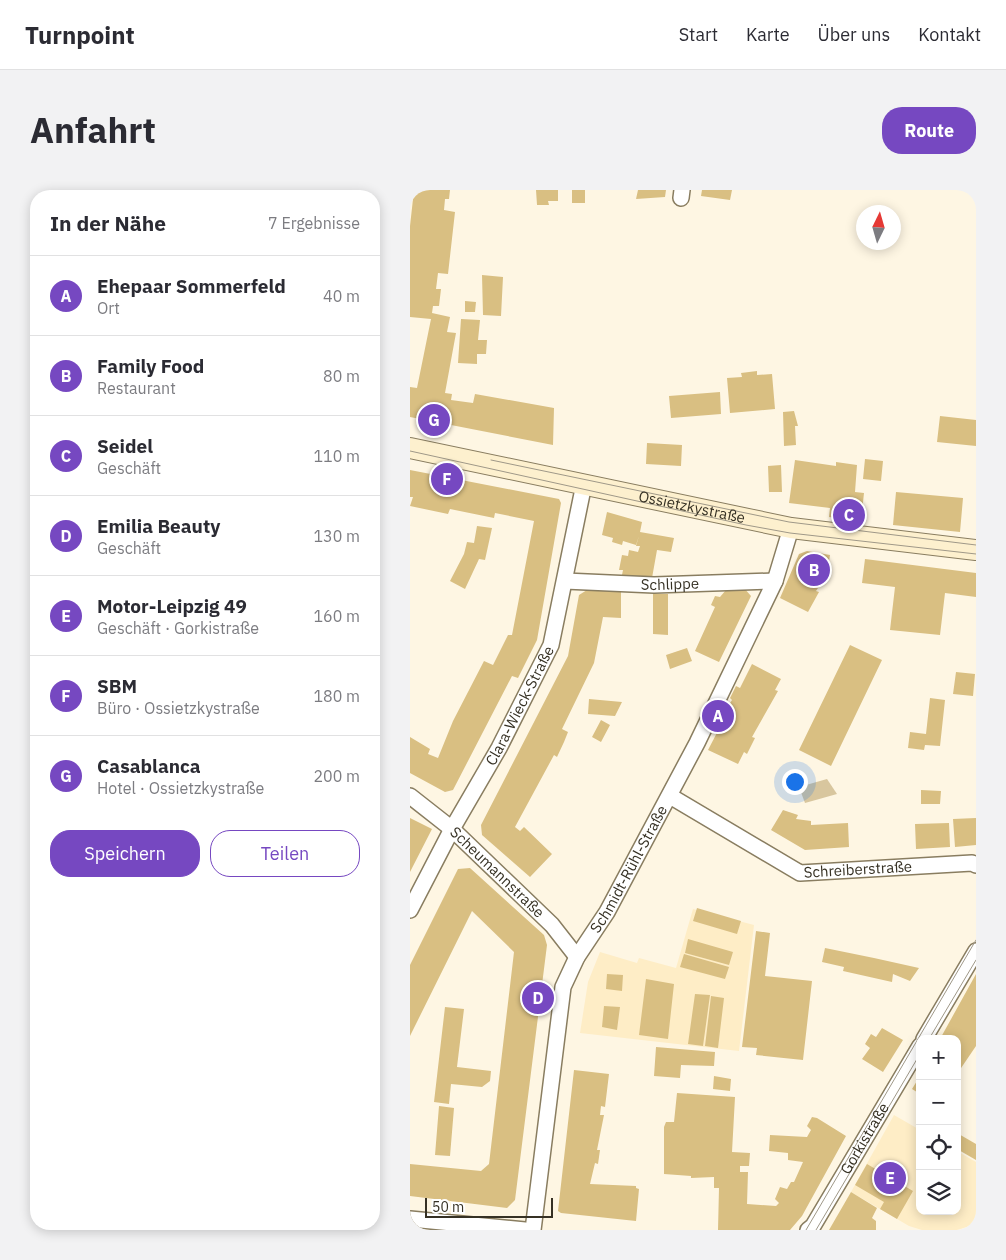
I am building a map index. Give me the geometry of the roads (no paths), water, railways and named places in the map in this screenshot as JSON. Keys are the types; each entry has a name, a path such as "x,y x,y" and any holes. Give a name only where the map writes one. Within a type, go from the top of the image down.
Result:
{"main road":[{"name":"Ossietzkystraße","path":"410,448 791,528 976,550"}],"street":[{"name":"Clara-Wieck-Straße","path":"410,910 546,656 555,632 584,484"},
{"name":"Schmidt-Rühl-Straße","path":"533,1230 563,987 577,957 607,912 670,796 775,581 791,528"},
{"name":"Schlippe","path":"565,581 654,585 775,581"},
{"name":"Scheumannstraße","path":"410,796 452,829 552,925 577,957"},
{"name":"Schreiberstraße","path":"670,796 800,873 972,863 976,865"},
{"path":"926,1035 976,951"},
{"name":"Gorkistraße","path":"808,1230 916,1053"},
{"path":"410,1219 525,1230"}],"tram line":[{"path":"410,451 746,525 790,533 976,554"},
{"path":"491,460 789,522 976,545"},
{"path":"806,1230 976,940"},
{"path":"931,1035 976,960"},
{"path":"816,1230 916,1061"}],"place":[{"name":"Casablanca","path":"434,420"},
{"name":"SBM","path":"447,479"},
{"name":"Seidel","path":"849,515"},
{"name":"Family Food","path":"814,570"},
{"name":"Ehepaar Sommerfeld","path":"718,716"},
{"name":"Emilia Beauty","path":"538,998"},
{"name":"Motor-Leipzig 49","path":"890,1178"}]}
